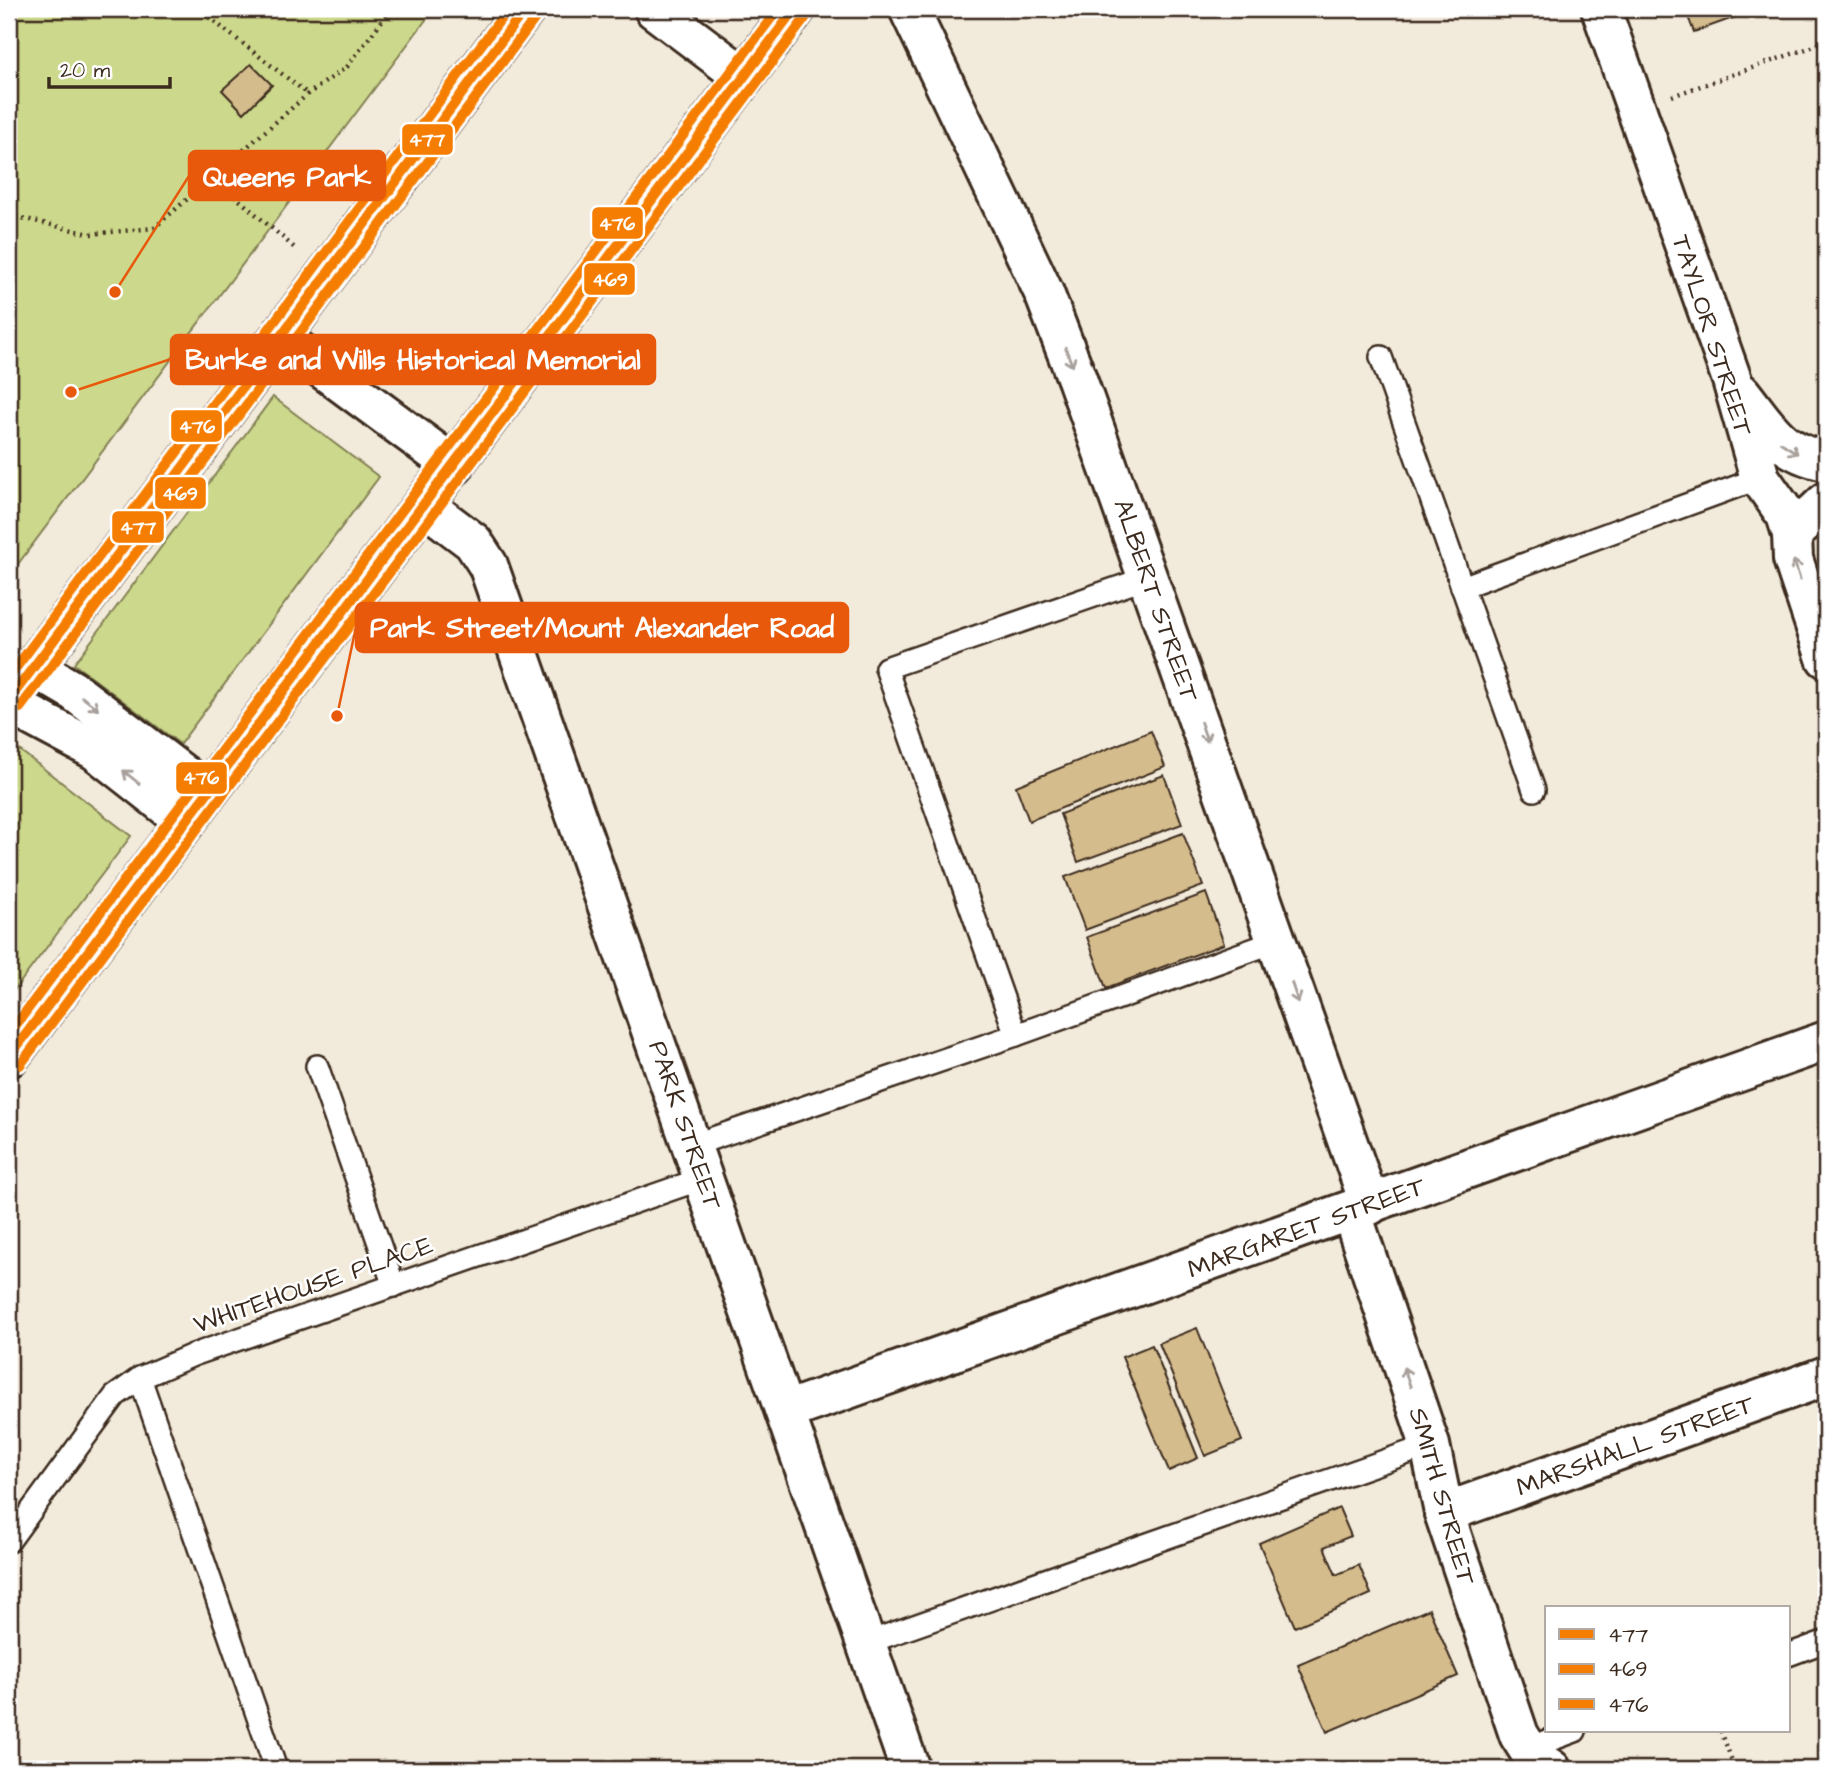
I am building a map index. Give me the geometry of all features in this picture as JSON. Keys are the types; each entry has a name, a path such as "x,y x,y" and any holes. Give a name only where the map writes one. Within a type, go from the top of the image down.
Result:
{"street":[{"path":"195,806 9,702 21,662 281,338 525,9"},
{"path":"654,9 744,77"},
{"path":"9,1057 795,9"},
{"name":"ALBERT STREET","path":"909,9 1044,293 1149,577 1277,941 1361,1208"},
{"name":"TAYLOR STREET","path":"1601,9 1732,380 1760,478 1786,515 1792,534 1793,559 1826,658"},
{"path":"281,338 454,466"},
{"path":"1732,380 1777,440 1804,456 1826,461"},
{"path":"1792,534 1826,502"},
{"name":"PARK STREET","path":"424,505 473,542 488,565 911,1769"},
{"path":"21,662 72,690 195,806"},
{"name":"MARGARET STREET","path":"786,1411 1826,1041"},
{"name":"SMITH STREET","path":"1361,1208 1430,1445 1444,1513 1539,1759"},
{"name":"MARSHALL STREET","path":"1444,1513 1826,1376"}],"lane":[{"path":"1381,357 1534,790"},
{"path":"1462,587 1760,478"},
{"path":"1016,1035 886,668 1149,577"},
{"name":"WHITEHOUSE PLACE","path":"9,1541 115,1396 140,1378 193,1355 394,1286 698,1161 1016,1035 1277,941"},
{"path":"317,1066 394,1286"},
{"path":"140,1378 276,1769"},
{"path":"866,1643 1430,1445"},
{"path":"1790,1654 1826,1641"},
{"path":"1539,1759 1574,1732"}],"path":[{"path":"198,9 308,94"},
{"path":"9,215 90,234 154,228 308,94 346,67 391,9"},
{"path":"1636,108 1826,42"},
{"path":"214,177 327,277"},
{"path":"1721,1732 1735,1769"}],"green space":[{"path":"9,9 434,9 9,576"},
{"path":"273,397 379,477 180,744 74,664"},
{"path":"18,749 131,836 9,997 9,762"}],"building":[{"path":"1685,9 1758,9 1694,32"},
{"path":"251,64 272,85 244,113 222,90"},
{"path":"1151,731 1165,767 1029,821 1016,786"},
{"path":"1164,775 1182,824 1078,862 1060,814"},
{"path":"1183,833 1203,886 1085,930 1065,877"},
{"path":"1206,893 1224,944 1106,988 1087,937"},
{"path":"1197,1328 1242,1441 1205,1456 1159,1343"},
{"path":"1152,1345 1198,1458 1169,1471 1122,1357"},
{"path":"1339,1508 1351,1536 1324,1547 1336,1575 1359,1565 1371,1594 1295,1627 1259,1543"},
{"path":"1429,1609 1458,1676 1327,1732 1298,1665"}],"transit line":[{"name":"476","path":"9,677 508,9"},
{"name":"477","path":"9,700 525,9"},
{"name":"476","path":"9,1034 778,9"},
{"name":"477","path":"9,1057 795,9"},
{"name":"469","path":"20,708 536,17"},
{"name":"469","path":"20,1065 806,17"}],"place":[{"name":"Queens Park","path":"115,292"},
{"name":"Burke and Wills Historical Memorial","path":"71,392"},
{"name":"Park Street/Mount Alexander Road","path":"337,716"}]}
